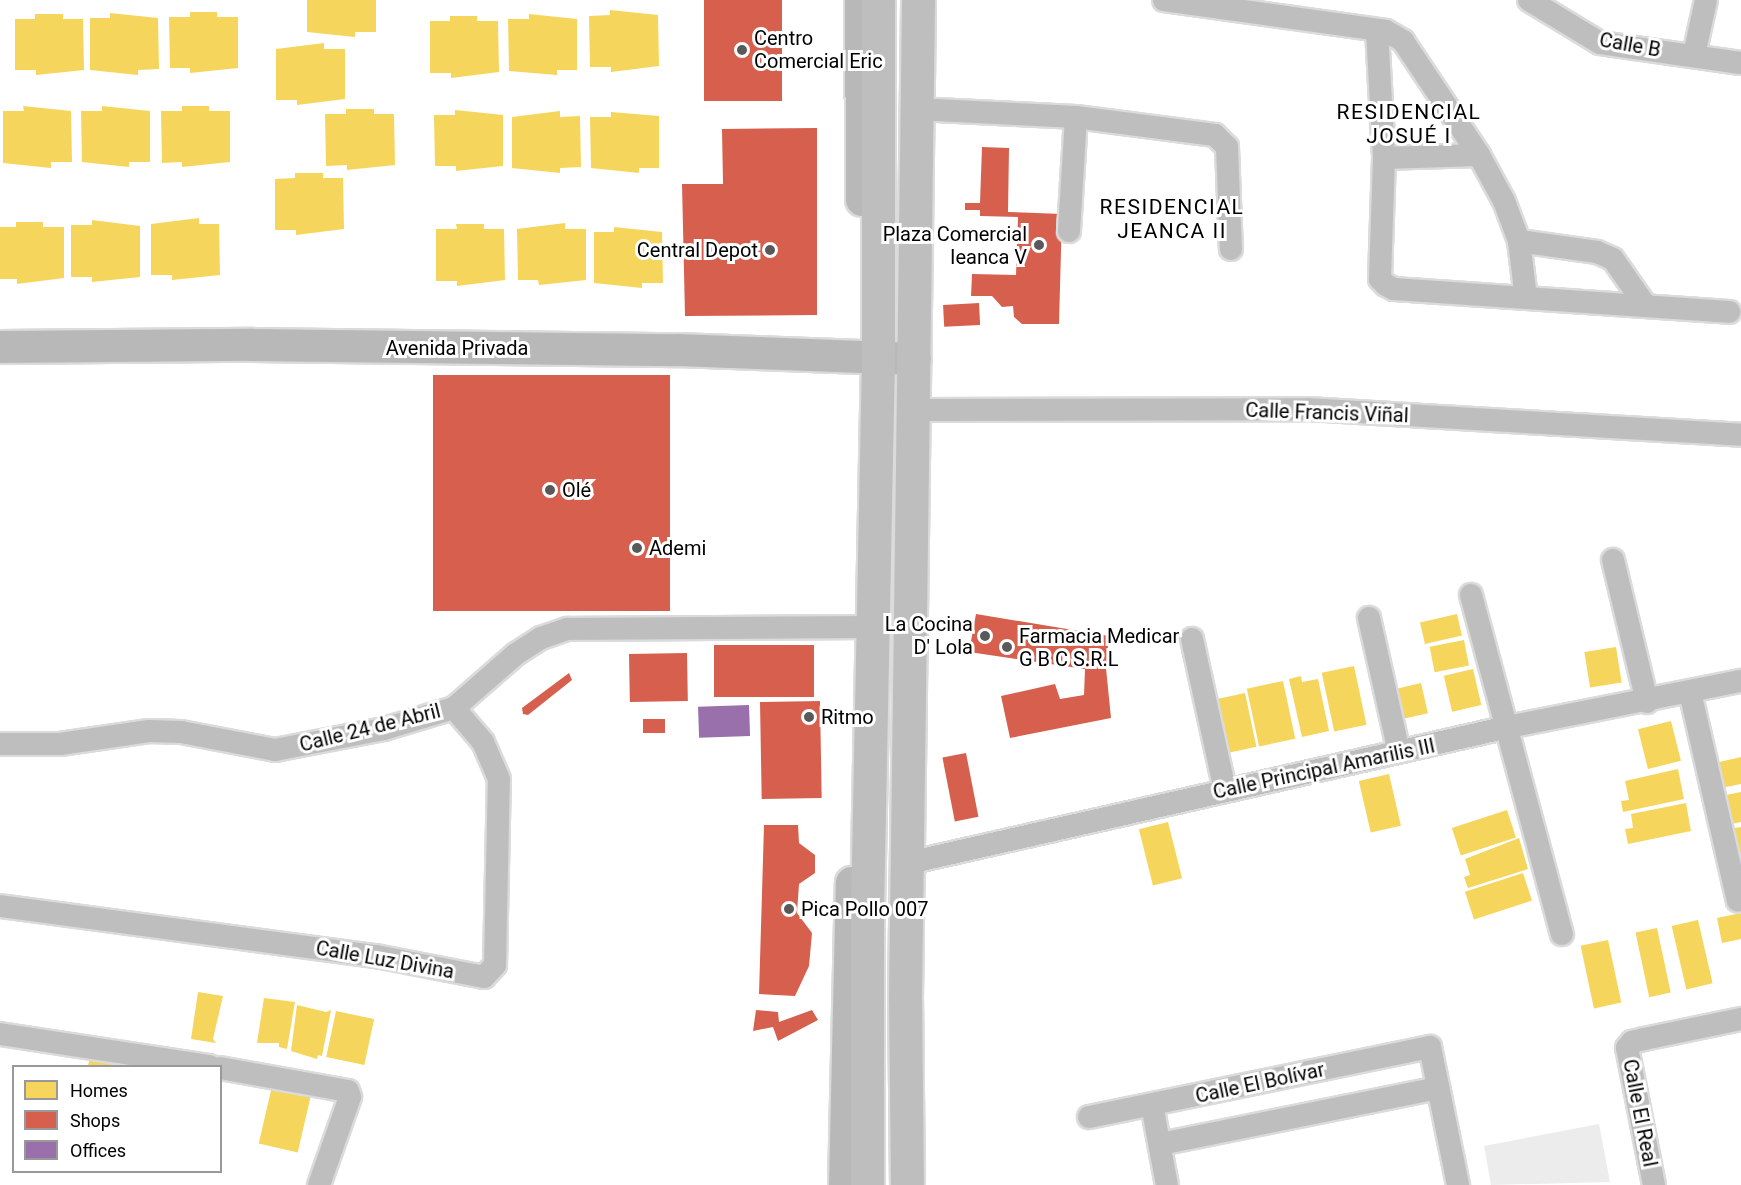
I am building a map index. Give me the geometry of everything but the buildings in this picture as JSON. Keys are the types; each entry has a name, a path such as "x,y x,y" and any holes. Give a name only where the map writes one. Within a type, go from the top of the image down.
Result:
{"main road":[{"path":"867,1185 871,357 878,0"},
{"path":"907,1185 908,863 918,0"}],"street":[{"path":"845,1185 860,627 871,357 861,0"},
{"path":"1164,0 1377,31 1403,41 1479,155 1504,201 1520,241 1526,298"},
{"name":"Calle B","path":"1529,0 1600,43 1741,63"},
{"path":"1694,56 1706,0"},
{"path":"1377,31 1384,158 1380,279 1386,285 1394,289 1729,312"},
{"path":"916,109 1076,117 1222,139 1227,147 1231,249"},
{"path":"1069,231 1076,117"},
{"path":"1384,158 1479,155"},
{"path":"1520,241 1597,252 1613,260 1645,305"},
{"name":"Avenida Privada","path":"0,347 252,345 678,350 915,359"},
{"name":"Calle Francis Viñal","path":"913,410 1307,409 1741,435"},
{"path":"1613,560 1647,702"},
{"path":"1471,595 1562,934"},
{"path":"1369,618 1399,753"},
{"name":"Calle 24 de Abril","path":"0,744 60,744 149,730 182,732 275,750 384,729 454,708 516,654 541,638 567,629 860,627"},
{"path":"1192,639 1225,790"},
{"name":"Calle Principal Amarilis III","path":"908,863 1508,727 1647,702 1741,681"},
{"path":"1690,692 1738,901"},
{"name":"Calle Luz Divina","path":"0,906 376,957 484,977 495,965 499,779 483,742 454,708"},
{"name":"Calle El Real","path":"1654,1185 1626,1058 1632,1042 1741,1019"},
{"path":"0,1034 203,1065"},
{"name":"Calle El Bolívar","path":"1089,1117 1430,1047 1438,1088 1160,1144"},
{"path":"222,1068 348,1091 350,1097 319,1185"},
{"path":"1438,1088 1458,1185"},
{"path":"1152,1105 1167,1185"}],"shaded area":[{"path":"1599,1124 1610,1182 1491,1185 1484,1146"}],"place":[{"name":"Centro Comercial Eric","path":"742,50"},
{"name":"Plaza Comercial Ieanca V","path":"1039,245"},
{"name":"Central Depot","path":"770,250"},
{"name":"Olé","path":"550,490"},
{"name":"Ademi","path":"637,548"},
{"name":"La Cocina D' Lola","path":"985,636"},
{"name":"Farmacia Medicar G B C S.R.L","path":"1007,647"},
{"name":"Ritmo","path":"809,717"},
{"name":"Pica Pollo 007","path":"789,909"}],"district":[{"name":"RESIDENCIAL JOSUÉ I","path":"1409,124"},
{"name":"RESIDENCIAL JEANCA II","path":"1172,219"}]}
